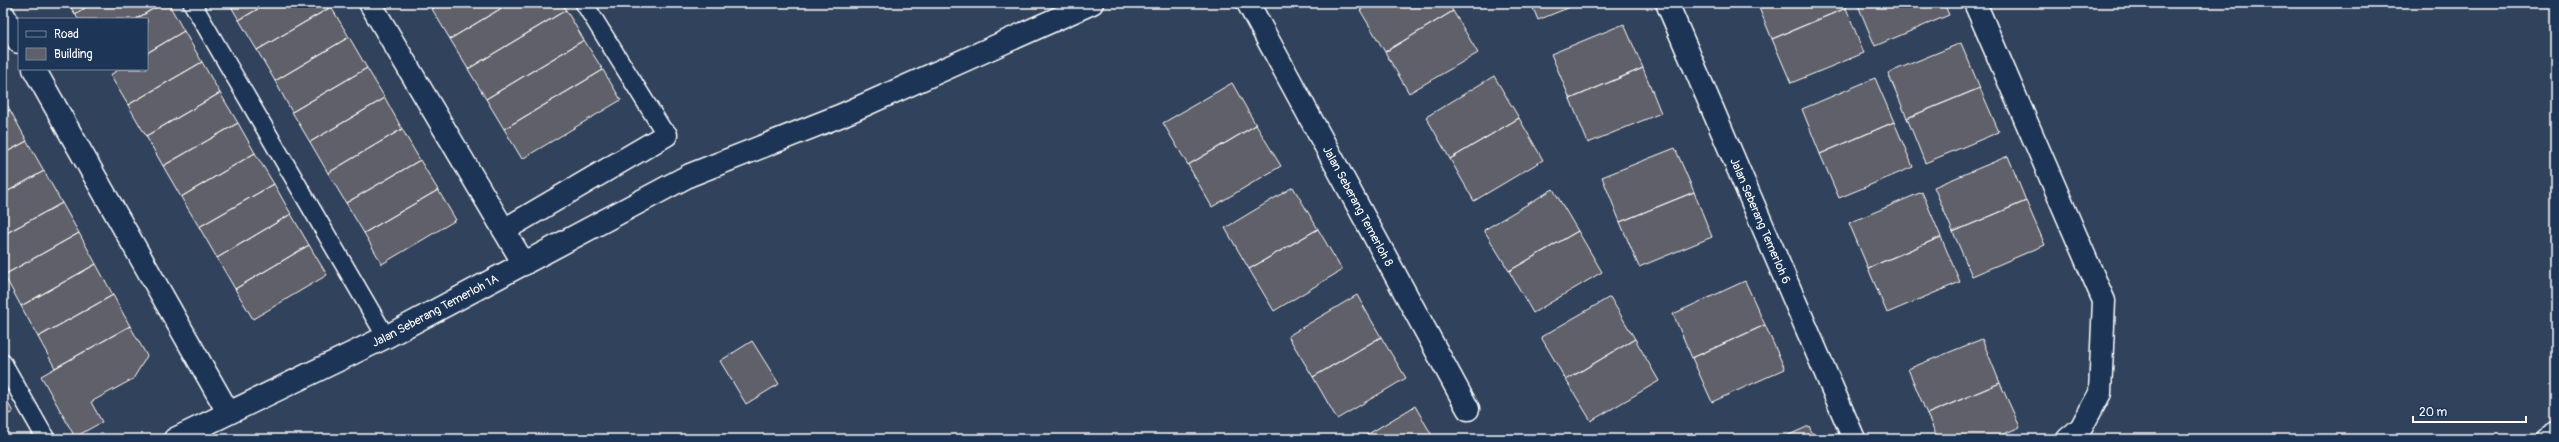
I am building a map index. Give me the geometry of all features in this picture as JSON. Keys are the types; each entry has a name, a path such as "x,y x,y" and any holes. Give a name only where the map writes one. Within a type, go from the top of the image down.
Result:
{"street":[{"path":"370,3 524,264"},
{"name":"Jalan Seberang Temerloh 1A","path":"175,439 228,412 386,337 690,175 842,115 1092,3"},
{"name":"Jalan Seberang Temerloh 8","path":"1248,3 1468,409"},
{"name":"Jalan Seberang Temerloh 6","path":"1667,3 1854,439"},
{"path":"1975,3 2104,301 2100,393 2081,428 2068,439"},
{"path":"3,14 18,40"},
{"path":"35,70 228,412"},
{"path":"504,230 666,136"}],"lane":[{"path":"192,3 386,337"},
{"path":"584,3 666,136"},
{"path":"3,363 46,439"},
{"path":"2545,439 2556,432"}],"building":[{"path":"68,3 93,3 75,14"},
{"path":"93,3 163,3 138,18 77,18 75,14"},
{"path":"163,3 168,3 184,31 148,52 148,18 138,18"},
{"path":"229,3 268,3 239,20"},
{"path":"268,3 329,3 331,7 257,50 239,20"},
{"path":"428,3 442,3 432,9"},
{"path":"442,3 510,3 450,39 432,9"},
{"path":"510,3 562,3 566,10 468,69 450,39"},
{"path":"1372,3 1448,3 1453,11 1385,52 1360,10"},
{"path":"1531,3 1580,3 1538,20"},
{"path":"1757,3 1843,3 1846,8 1772,39"},
{"path":"1857,3 1944,3 1949,15 1875,46"},
{"path":"331,7 349,37 275,81 257,50"},
{"path":"1846,8 1864,53 1791,83 1772,39"},
{"path":"566,10 584,40 486,99 468,69"},
{"path":"1453,11 1478,53 1409,93 1385,52"},
{"path":"1624,24 1643,68 1570,99 1551,54"},
{"path":"184,31 202,62 128,105 110,75 118,70 148,70 148,52"},
{"path":"349,37 367,68 292,112 275,81"},
{"path":"584,40 603,70 504,129 486,99"},
{"path":"1961,43 1980,88 1907,118 1888,73"},
{"path":"202,62 220,93 146,136 128,105"},
{"path":"367,68 385,98 310,142 292,112"},
{"path":"1643,68 1661,113 1588,143 1570,99"},
{"path":"603,70 621,100 522,159 504,129"},
{"path":"1494,76 1519,118 1450,159 1426,117"},
{"path":"1875,78 1894,122 1820,154 1802,109"},
{"path":"1232,83 1256,125 1188,165 1163,123"},
{"path":"1980,88 1999,132 1925,163 1907,118"},
{"path":"220,93 238,123 163,166 146,136"},
{"path":"3,98 10,110 3,114"},
{"path":"385,98 402,129 328,173 310,142"},
{"path":"10,110 27,141 3,154 3,114"},
{"path":"1519,118 1543,160 1474,201 1450,159"},
{"path":"1894,122 1913,167 1839,198 1820,154"},
{"path":"238,123 255,153 181,197 163,166"},
{"path":"1256,125 1281,166 1212,207 1188,165"},
{"path":"402,129 420,160 346,203 328,173"},
{"path":"27,141 44,171 3,194 3,154"},
{"path":"1675,148 1694,192 1620,222 1602,177"},
{"path":"255,153 274,184 199,227 181,197"},
{"path":"2008,156 2026,201 1953,232 1934,187"},
{"path":"420,160 438,190 364,233 346,203"},
{"path":"44,171 62,203 3,235 3,194"},
{"path":"274,184 291,214 217,258 199,227"},
{"path":"1293,187 1318,229 1249,269 1225,228"},
{"path":"1553,189 1578,231 1509,271 1484,230"},
{"path":"438,190 456,220 382,264 364,233"},
{"path":"1694,192 1712,237 1639,267 1620,222"},
{"path":"1922,192 1941,237 1868,268 1849,223"},
{"path":"2026,201 2045,245 1972,276 1953,232"},
{"path":"62,203 79,233 4,275 3,235"},
{"path":"291,214 309,245 235,289 217,258"},
{"path":"1318,229 1342,270 1274,311 1249,269"},
{"path":"1578,231 1602,272 1533,313 1509,271"},
{"path":"79,233 96,264 21,306 4,275"},
{"path":"1941,237 1960,282 1887,313 1868,268"},
{"path":"309,245 327,275 253,319 235,289"},
{"path":"96,264 113,295 38,337 21,306"},
{"path":"1745,281 1765,325 1692,358 1673,314"},
{"path":"113,295 130,326 55,368 38,337"},
{"path":"1357,295 1381,337 1313,377 1288,336"},
{"path":"1610,297 1635,339 1566,380 1541,337"},
{"path":"1765,325 1785,369 1712,402 1692,358"},
{"path":"130,326 147,356 133,379 91,402 102,422 75,437 41,376"},
{"path":"1381,337 1406,378 1337,419 1313,377"},
{"path":"1635,339 1659,381 1591,421 1566,380"},
{"path":"1982,339 2000,383 1927,414 1908,369"},
{"path":"752,341 779,384 746,404 720,361"},
{"path":"2000,383 2020,427 1992,439 1938,439 1927,414"},
{"path":"3,394 13,412 3,417"},
{"path":"1415,406 1434,439 1360,439"},
{"path":"1809,426 1815,439 1780,439"}]}
